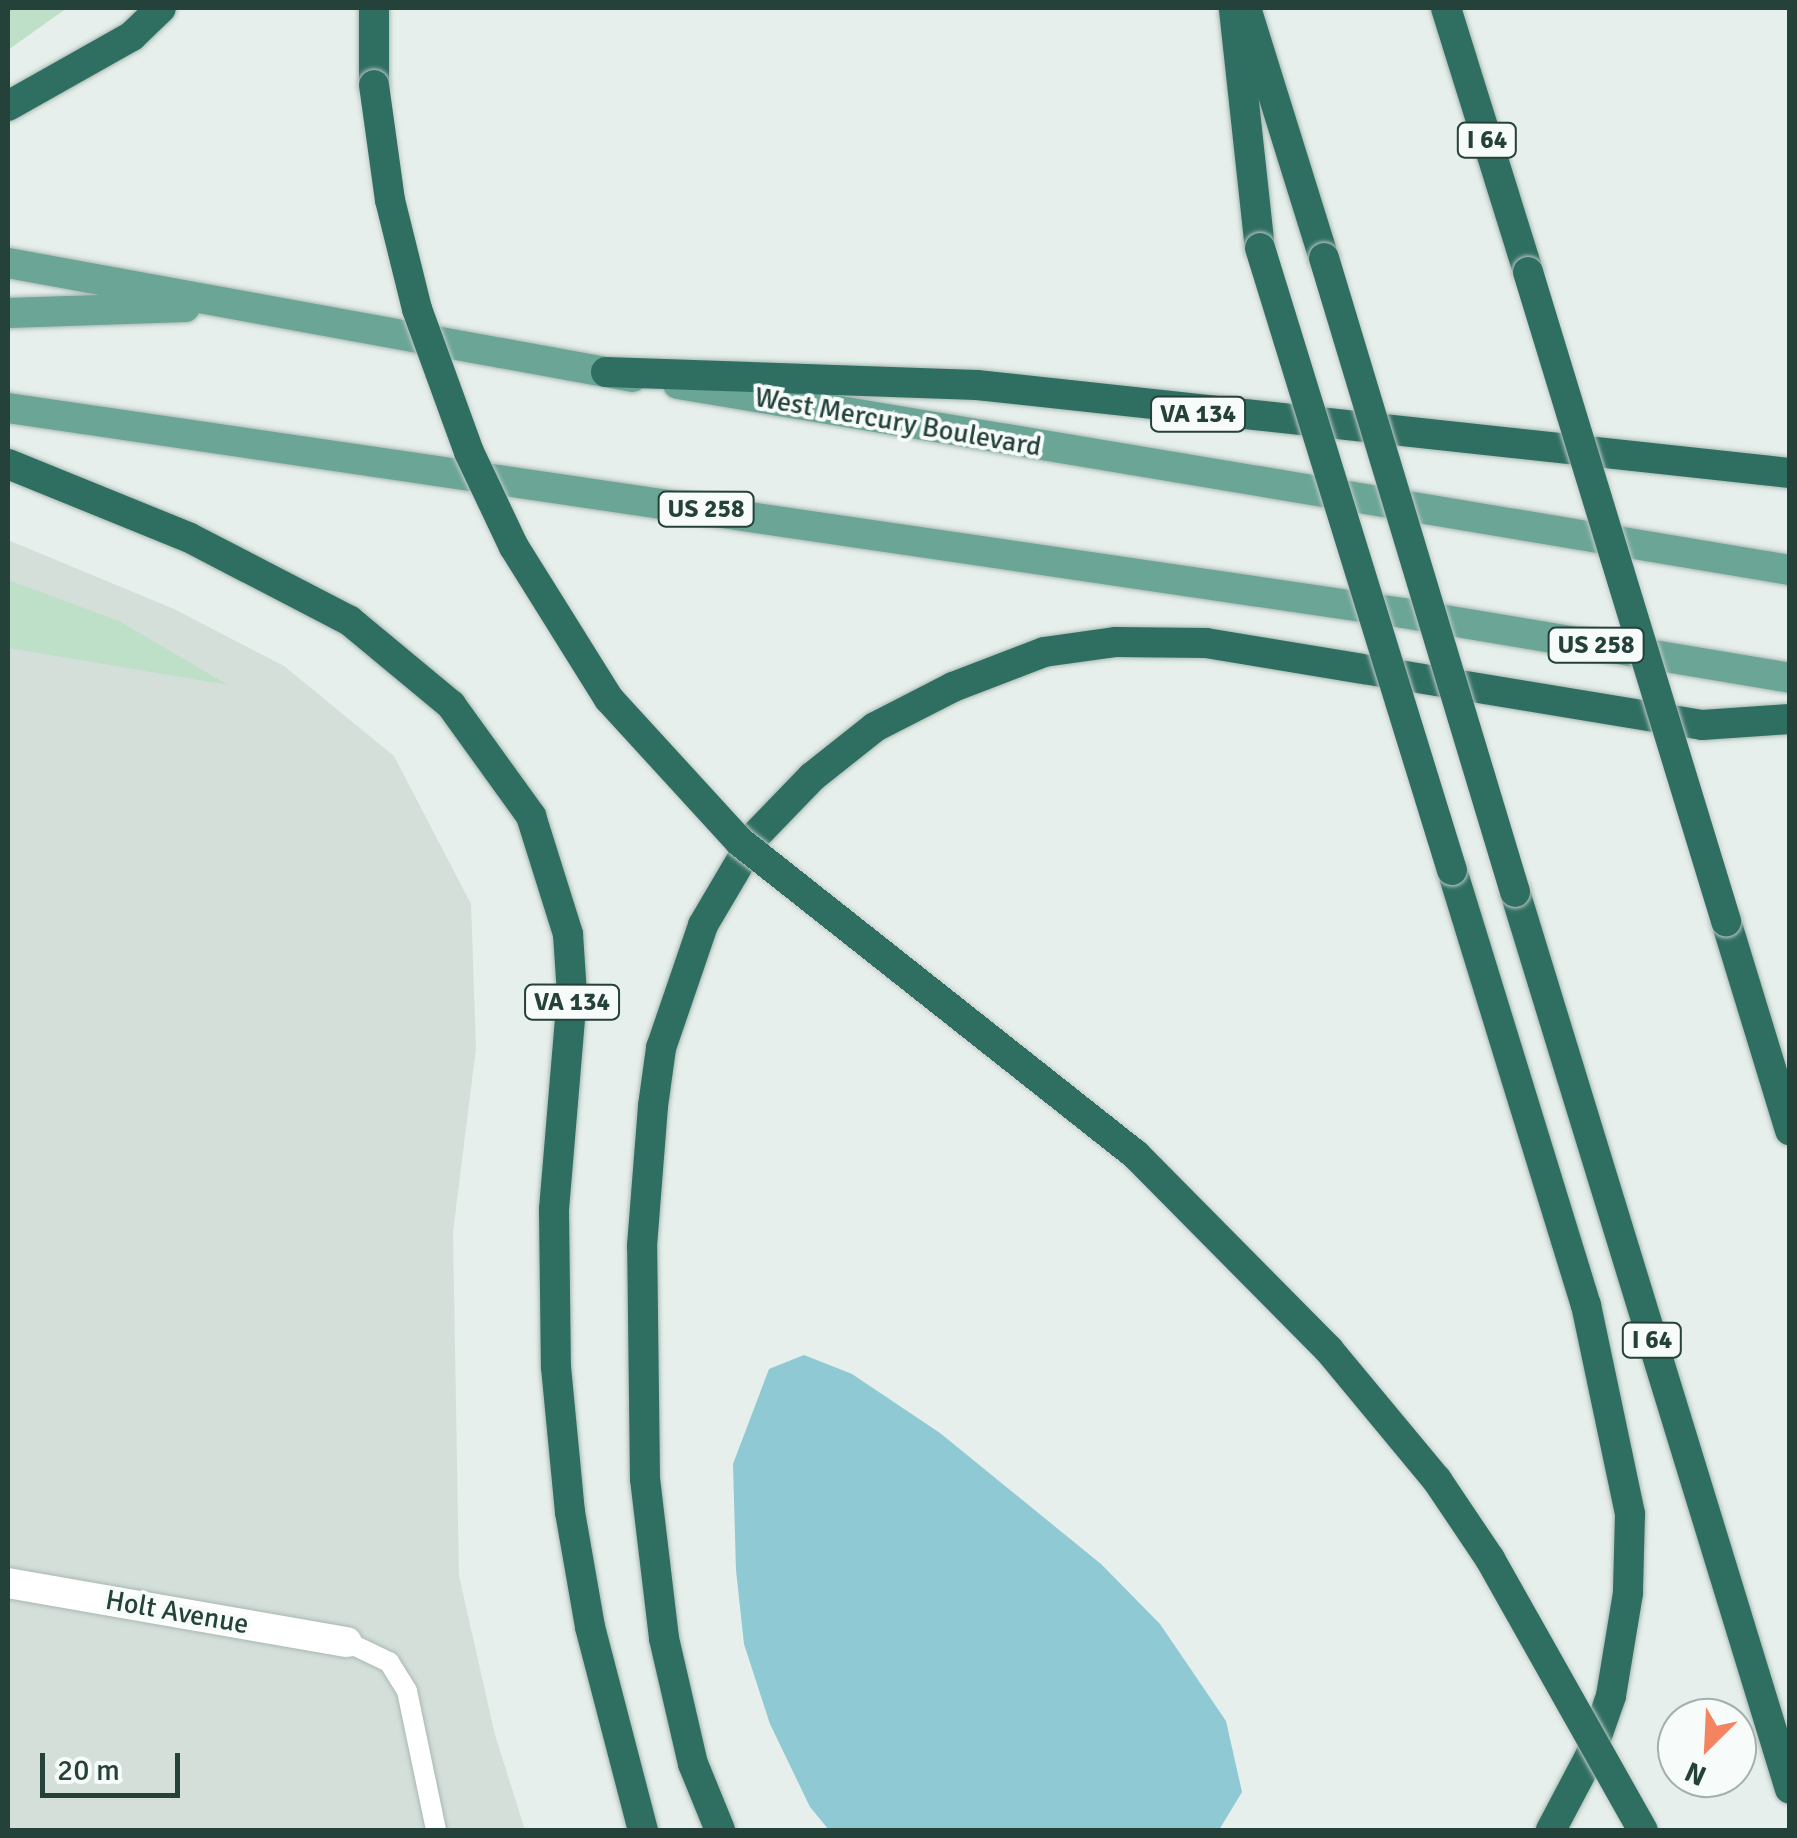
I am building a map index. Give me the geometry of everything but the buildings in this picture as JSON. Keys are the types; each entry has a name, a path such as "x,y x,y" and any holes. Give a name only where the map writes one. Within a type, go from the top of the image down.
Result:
{"highway":[{"path":"8,106 132,36 161,8"},
{"path":"374,8 374,85 390,200 417,309 469,452 523,562 609,698 739,841 1136,1154 1329,1350 1437,1480 1490,1559 1643,1830"},
{"path":"1234,8 1260,248 1586,1304 1630,1514 1625,1626 1611,1696 1590,1756 1551,1830"},
{"name":"I 64","path":"1246,8 1790,1788"},
{"name":"I 64","path":"1446,8 1790,1130"},
{"name":"VA 134","path":"606,372 976,385 1790,473"},
{"name":"VA 134","path":"8,464 190,538 350,621 451,706 531,816 564,915 572,995 554,1210 556,1368 570,1512 590,1627 643,1830"},
{"path":"720,1830 693,1764 664,1638 645,1479 642,1246 653,1106 661,1048 703,924 756,836 812,777 875,727 952,687 1044,652 1116,642 1206,643 1702,724 1790,719"}],"main road":[{"name":"West Mercury Boulevard","path":"8,263 606,372 1790,570"},
{"path":"8,313 253,305"},
{"name":"US 258","path":"8,408 1384,610 1790,678"}],"street":[{"name":"Holt Avenue","path":"8,1583 347,1642"}],"lane":[{"path":"347,1642 388,1662 407,1691 436,1830"}],"shaded area":[{"path":"8,540 174,609 284,666 394,756 471,904 476,1048 453,1232 459,1576 495,1735 525,1830 8,1830"}],"green space":[{"path":"8,8 67,8 8,50"},
{"path":"8,580 119,621 228,685 8,648"}],"water":[{"path":"804,1355 852,1374 940,1433 1101,1564 1160,1624 1226,1721 1242,1792 1219,1830 829,1830 810,1807 770,1724 744,1644 736,1570 733,1464 769,1369"}]}
